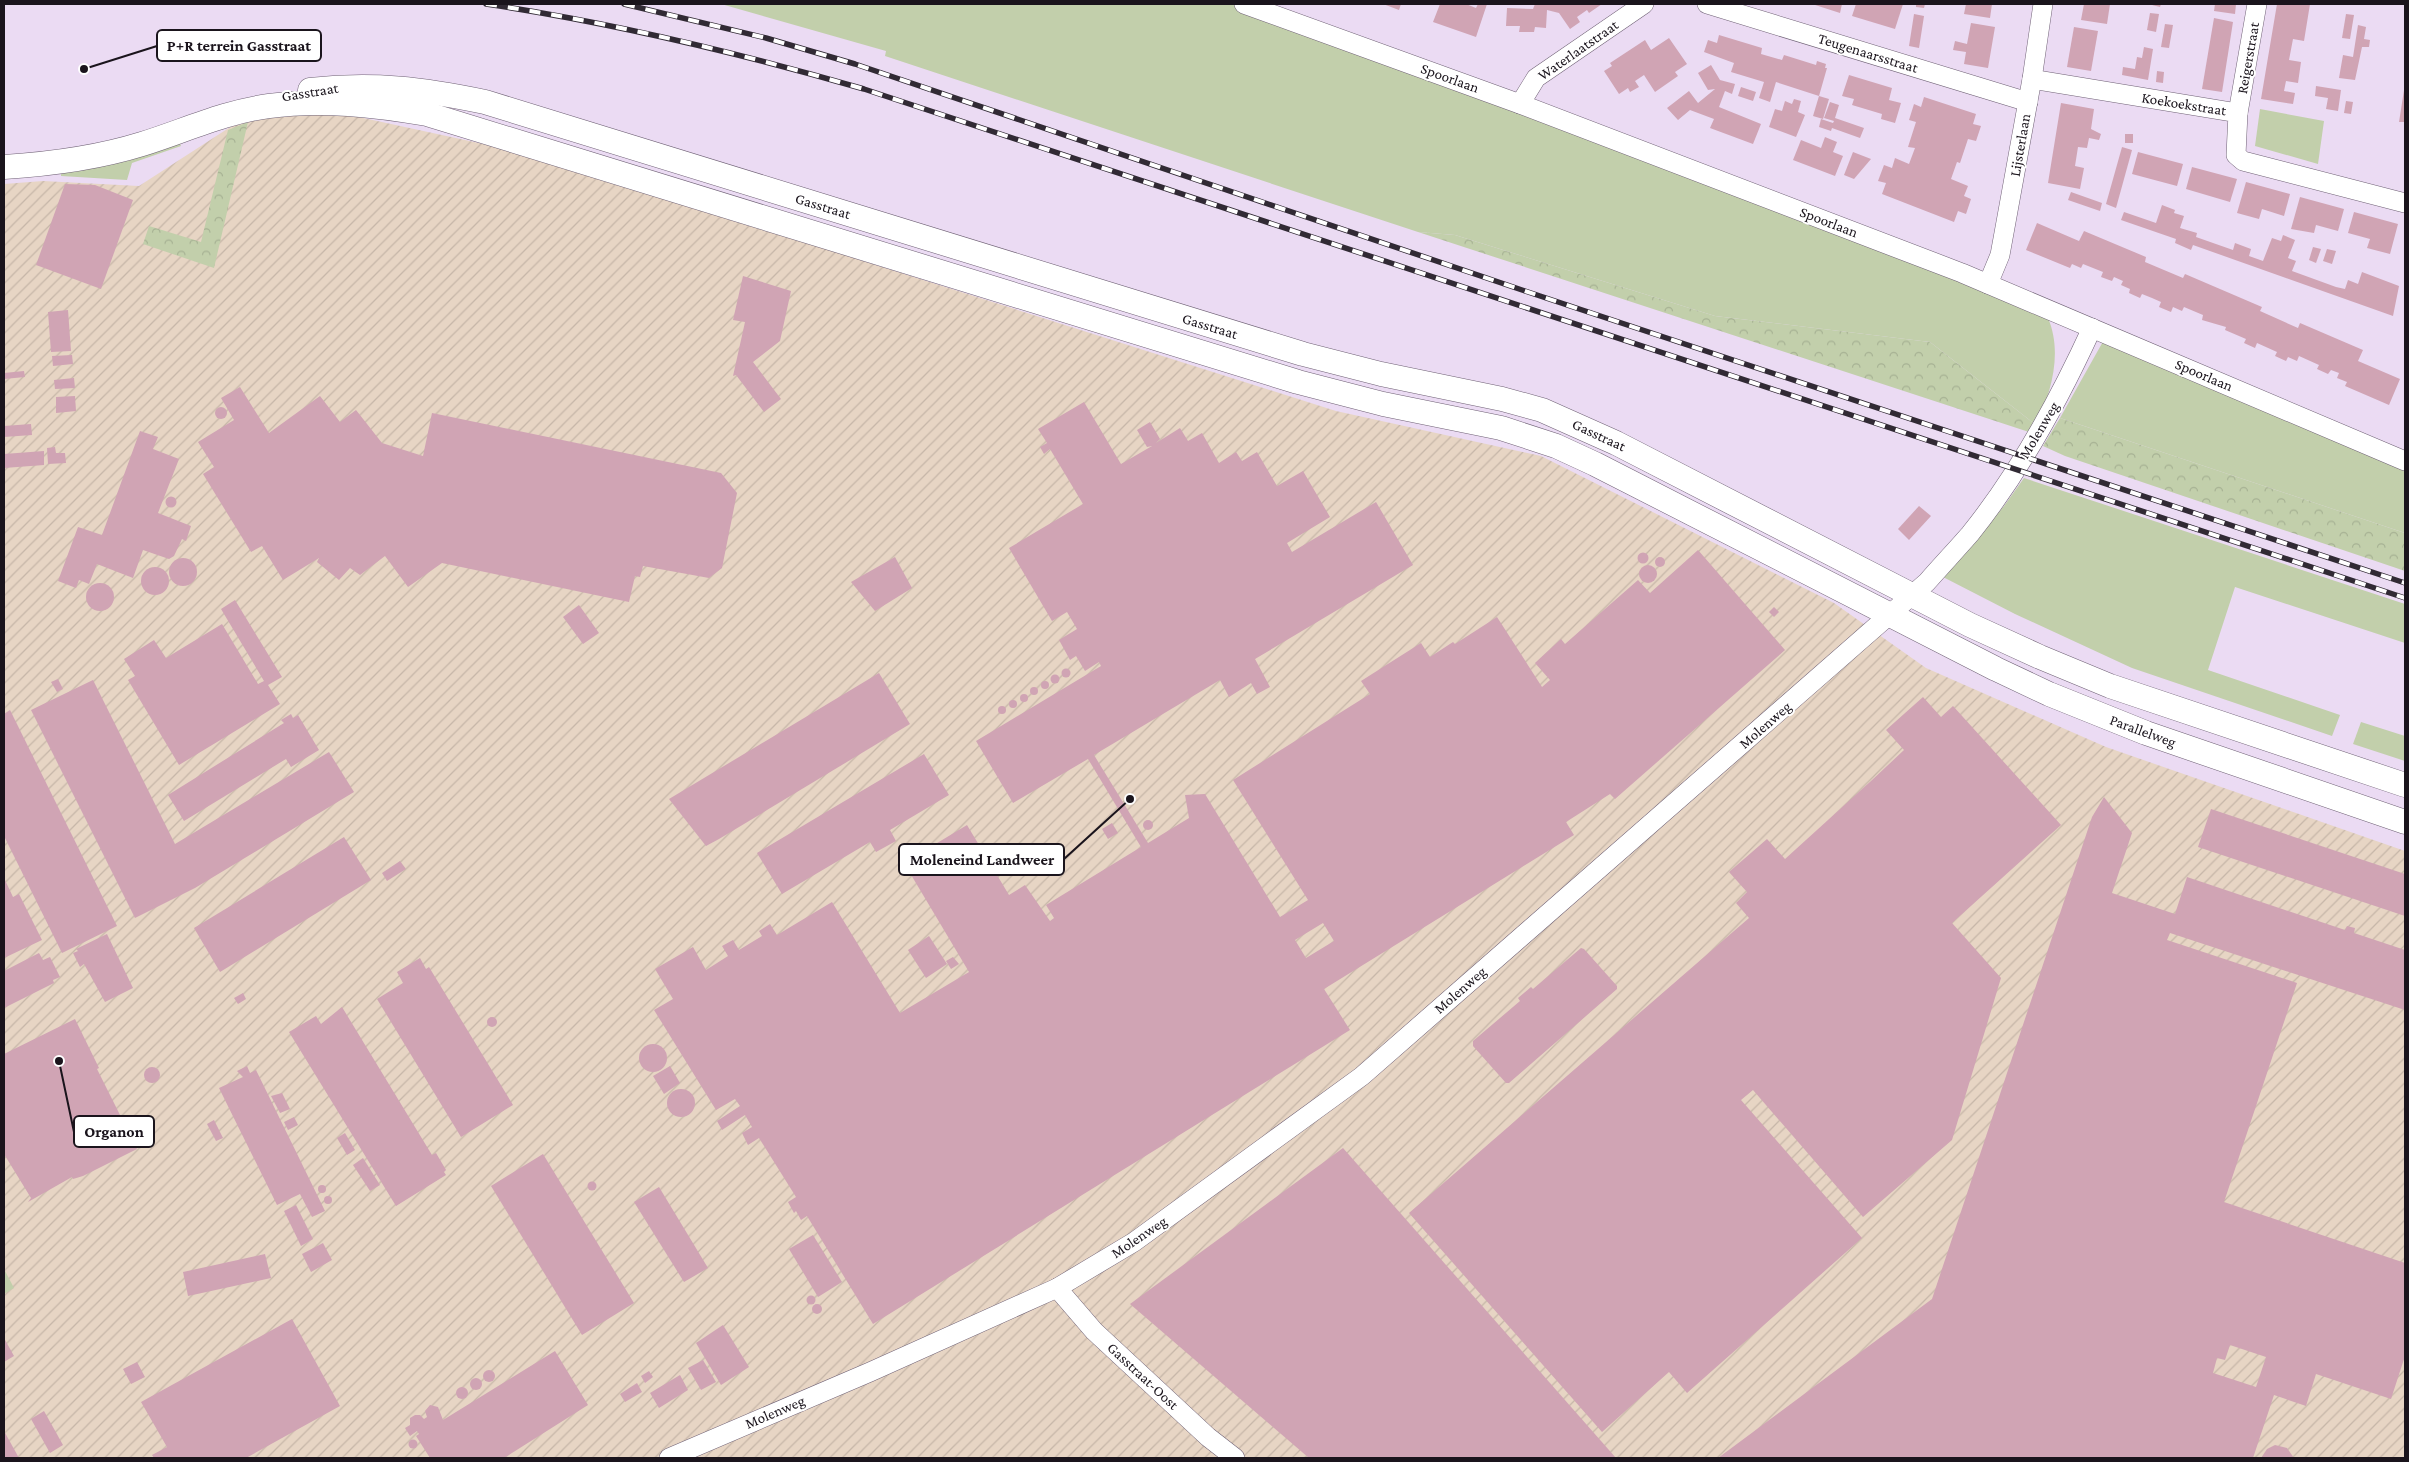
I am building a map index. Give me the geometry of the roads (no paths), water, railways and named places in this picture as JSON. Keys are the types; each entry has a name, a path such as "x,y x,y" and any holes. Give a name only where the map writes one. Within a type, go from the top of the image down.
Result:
{"street":[{"name":"Spoorlaan","path":"1244,4 1520,104 1988,284 2405,461"},
{"name":"Waterlaatstraat","path":"1520,104 1536,78 1644,4"},
{"name":"Teugenaarsstraat","path":"1707,4 2028,102"},
{"name":"Lijsterlaan","path":"1988,284 2000,255 2032,79 2043,4"},
{"name":"Reigerstraat","path":"2238,113 2257,4"},
{"name":"Koekoekstraat","path":"2032,79 2238,113 2236,155 2243,161 2405,203"},
{"name":"Gasstraat","path":"4,167 69,161 108,153 193,125 268,106 344,103 392,108 430,103 485,102 1310,356 1381,374 1502,398 1542,410 1616,443 1913,595"},
{"path":"478,129 485,102"},
{"name":"Gasstraat","path":"430,103 478,129 1298,382 1383,404 1485,424 1528,436 1595,464 1891,616"},
{"name":"Molenweg","path":"669,1458 870,1372 1057,1288 1134,1242 1362,1076 1913,595 1969,534 2001,490 2043,425 2070,376 2092,328"},
{"path":"1913,595 2040,657 2110,686 2405,785"},
{"name":"Parallelweg","path":"1891,616 1996,669 2101,715 2405,822"},
{"name":"Gasstraat-Oost","path":"1057,1288 1094,1331 1208,1437 1235,1458"}],"railway":[{"path":"486,4 582,20 676,40 864,89 2405,598"},
{"path":"624,4 766,38 855,64 1525,291 2405,583"}],"place":[{"name":"P+R terrein Gasstraat","path":"84,69"},
{"name":"Moleneind Landweer","path":"1130,799"},
{"name":"Organon","path":"59,1061"}]}
